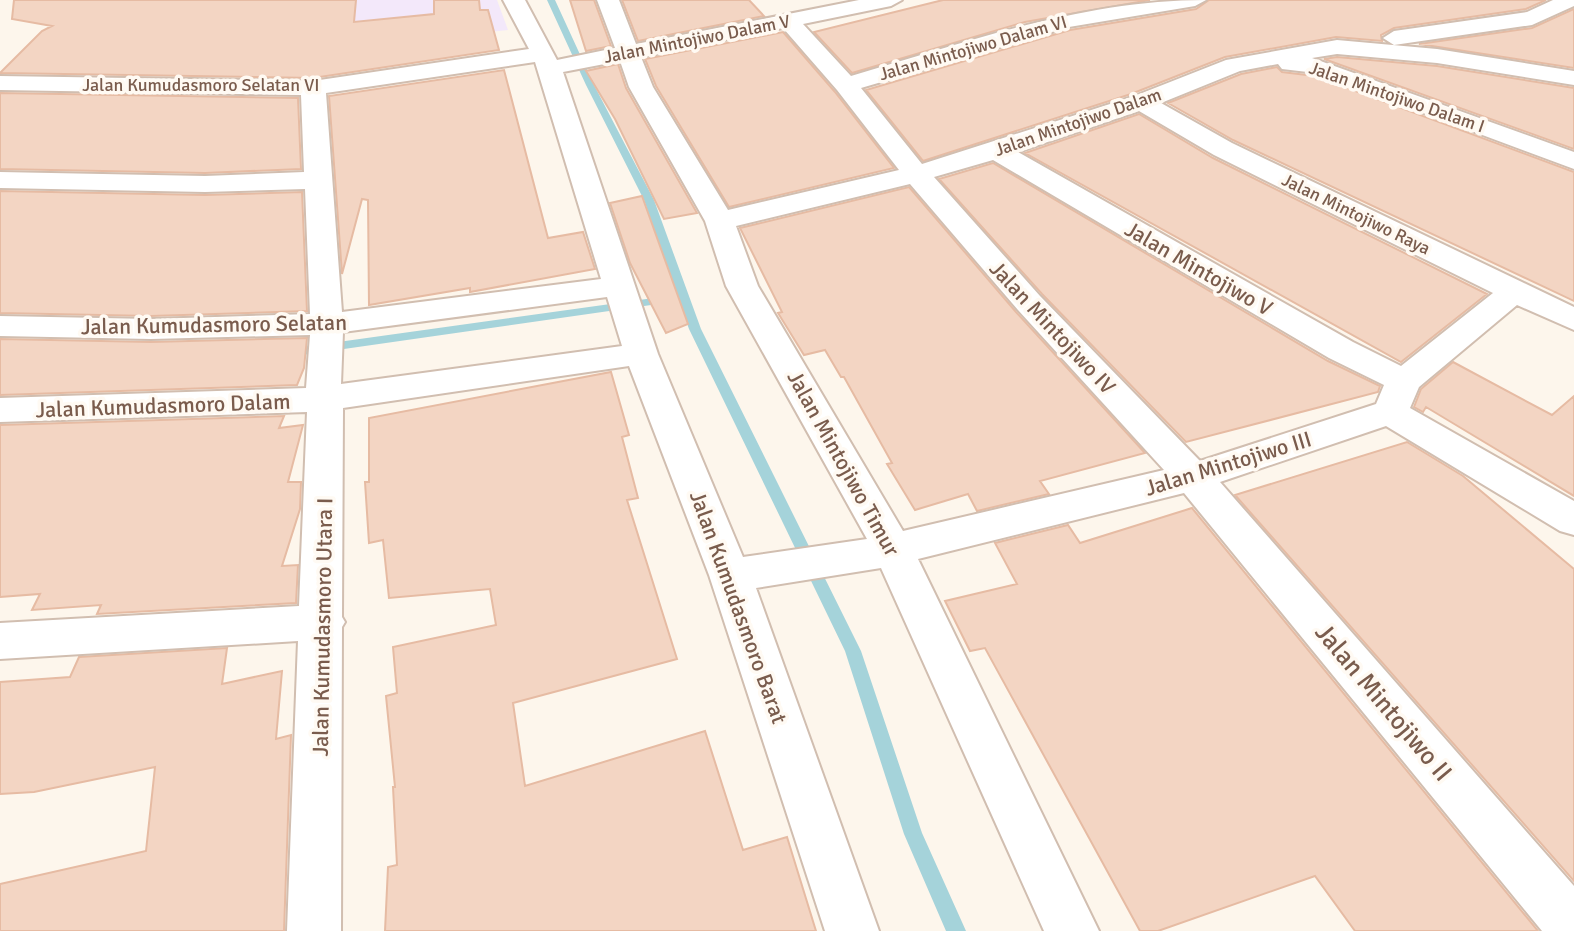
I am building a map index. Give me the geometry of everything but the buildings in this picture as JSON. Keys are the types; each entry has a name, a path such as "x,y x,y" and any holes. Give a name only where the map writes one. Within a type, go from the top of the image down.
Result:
{"street":[{"name":"Jalan Kumudasmoro Barat","path":"514,0 555,62 627,313 748,571 852,931"},
{"name":"Jalan Mintojiwo Timur","path":"608,0 616,56 641,87 720,221 742,286 881,552 1072,931"},
{"name":"Jalan Mintojiwo Dalam V","path":"555,62 616,56 891,0"},
{"name":"Jalan Mintojiwo Dalam VI","path":"846,85 1066,21 1195,0"},
{"path":"1337,47 1532,18 1570,0"},
{"path":"1480,4 1532,18"},
{"name":"Jalan Mintojiwo IV","path":"788,21 846,85 916,174 1029,303 1193,477"},
{"name":"Jalan Mintojiwo Dalam","path":"720,221 916,174 996,151 1141,102 1234,65 1337,47 1437,56 1574,78"},
{"name":"Jalan Mintojiwo Dalam","path":"1437,56 1494,57 1574,68"},
{"name":"Jalan Kumudasmoro Selatan VI","path":"0,83 313,88 555,62"},
{"name":"Jalan Mintojiwo Dalam I","path":"1170,90 1274,65 1307,64 1574,161"},
{"name":"Jalan Kumudasmoro Utara I","path":"313,88 327,330 314,931"},
{"name":"Jalan Mintojiwo Raya","path":"1141,102 1223,149 1574,320"},
{"name":"Jalan Mintojiwo V","path":"996,151 1341,350 1397,397"},
{"path":"0,180 205,184 316,180"},
{"name":"Jalan Mintojiwo III","path":"748,571 881,552 1193,477 1397,397 1513,292"},
{"name":"Jalan Kumudasmoro Selatan","path":"0,326 327,330 627,313"},
{"name":"Jalan Kumudasmoro Dalam","path":"0,410 119,408 403,385 627,313"},
{"path":"1397,397 1574,548"},
{"path":"1460,453 1574,520"},
{"name":"Jalan Mintojiwo II","path":"1193,477 1574,927"},
{"path":"0,641 323,622"}],"shaded area":[{"path":"302,0 497,0 508,30 289,54"}],"waterway":[{"path":"551,0 649,200 695,329 853,651 913,834 956,931"},
{"path":"288,353 668,300"}]}
